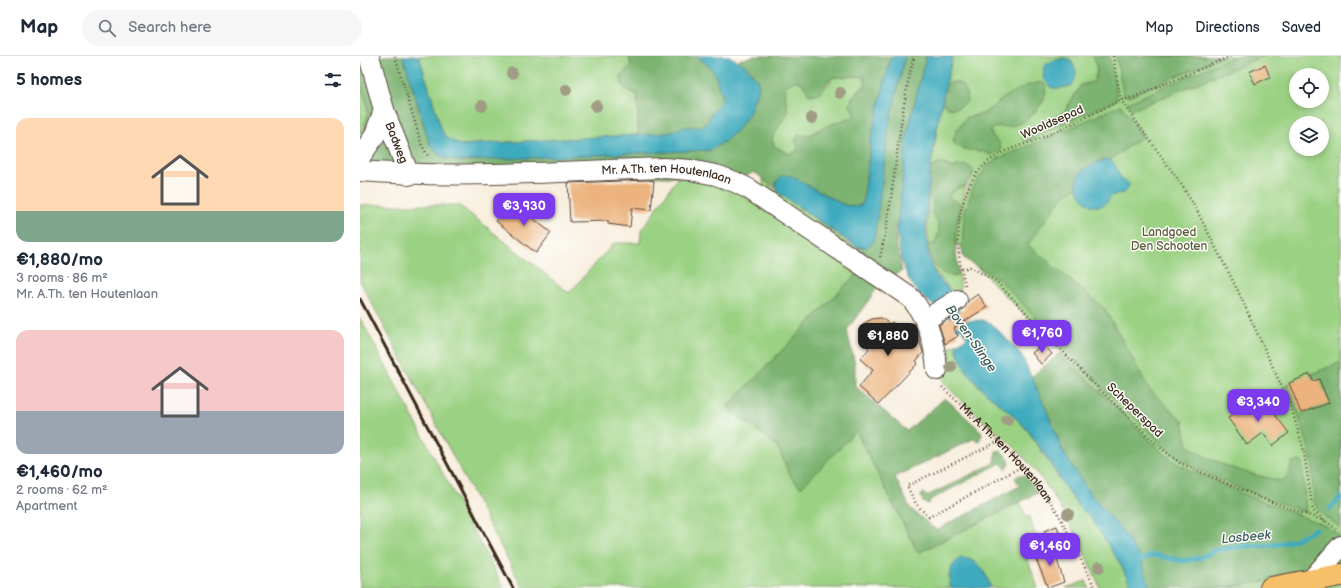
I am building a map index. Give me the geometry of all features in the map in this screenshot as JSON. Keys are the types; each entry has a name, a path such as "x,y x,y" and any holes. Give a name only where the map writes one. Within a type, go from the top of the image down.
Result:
{"main road":[{"path":"1271,588 1312,579 1341,575"}],"street":[{"name":"Badweg","path":"369,56 384,110 409,175"},
{"name":"Badweg","path":"360,157 374,137 384,110"},
{"name":"Mr. A.Th. ten Houtenlaan","path":"360,171 409,175 491,174 664,168 690,170 716,175 749,189 877,274 911,298 922,311 932,316 937,370"},
{"path":"932,316 957,300"},
{"path":"1312,579 1341,546"}],"path":[{"path":"395,56 422,146 430,158"},
{"path":"877,274 887,228 906,87 914,56"},
{"path":"1113,56 1121,100 1181,184 1238,291 1290,405 1297,425 1306,463 1313,511 1341,532"},
{"name":"Wooldsepad","path":"962,269 958,238 960,221 970,184 980,169 1001,154 1039,139 1121,100 1134,97 1231,56"},
{"name":"Scheperspad","path":"962,269 970,267 996,281 1093,383 1162,449 1180,463 1263,499 1327,522"},
{"name":"Mr. A.Th. ten Houtenlaan","path":"937,370 938,380 943,391 999,441 1037,482 1059,515 1094,588"},
{"path":"999,441 907,486 916,504 929,516 1023,466"}],"green space":[{"path":"360,56 377,111 360,150 360,133 368,116 368,107 360,83"},
{"path":"385,56 403,56 430,145 443,157 460,161 710,150 757,80 745,65 736,61 753,56 891,56 871,138 863,203 858,207 844,205 791,176 776,182 776,188 754,172 741,179 413,170 375,59","holes":["833,77 864,77 866,85 852,97 850,106 854,112 854,117 842,120 808,136 799,134 795,141 798,147 797,151 789,154 774,146 772,138 788,111 785,97 785,86 796,80 803,84 809,95 820,94 827,82"]},
{"path":"419,56 629,56 631,66 621,75 622,85 629,91 638,95 638,135 460,145 450,140 442,131"},
{"path":"629,56 648,56 652,58 697,56 713,70 719,85 722,102 710,116 708,123 700,127 684,127 669,133 638,135 638,95 622,86 621,75 631,66"},
{"path":"905,56 926,56 907,135 897,229 895,229 902,271 894,275 857,247 867,247 890,120"},
{"name":"Landgoed Den Schooten","path":"953,56 1093,56 1096,76 1093,82 1081,85 1065,111 1041,125 1022,132 1022,137 1103,97 1099,56 1341,56 1341,588 1194,588 1173,464 973,263 952,236 974,171 967,166 962,165 953,168 941,163 931,168 942,101 948,108 955,82 946,84","holes":["1046,90 1043,103 1005,127 1001,126 993,128 990,131 993,137 1000,143 991,155 982,150 967,117 983,114 1008,95"]},
{"path":"1093,56 1109,56 1117,96 1115,101 1025,141 1022,137 1022,132 1041,125 1065,111 1081,85 1093,82 1097,69"},
{"path":"1116,56 1224,56 1130,96 1126,96 1123,93"},
{"path":"1234,56 1264,56 1132,110 1127,103"},
{"path":"833,77 864,77 866,85 852,97 854,118 821,128 806,138 800,144 797,151 789,154 774,146 772,138 788,111 785,97 785,86 797,80 820,94"},
{"path":"955,82 963,86 968,100 959,107 948,108 942,101 946,84"},
{"path":"1041,82 1045,84 1045,91 1044,97 1037,110 1020,124 1014,126 998,126 990,131 993,137 1000,143 1001,150 991,155 986,152 962,148 953,142 956,131 967,117 983,114 1008,95 1028,85"},
{"path":"360,83 366,102 367,114 364,127 360,133"},
{"path":"1121,105 1143,136 1110,160 1100,161 1088,170 1077,181 1076,188 1063,196 1028,245 1105,309 1149,389 1183,421 1188,446 1221,464 1258,476 1283,481 1289,472 1292,462 1302,461 1306,513 1217,478 1184,461 1168,450 1094,380 999,279 963,257 962,247 964,215 974,185 986,167 999,158"},
{"path":"383,126 400,168 362,161"},
{"path":"941,163 953,168 962,165 967,166 974,171 966,186 957,188 949,195 950,199 955,200 961,205 957,223 956,240 959,275 955,276 946,275 935,266 930,259 928,246 935,243 939,231 937,220 932,212 933,202 928,197 931,168"},
{"path":"681,173 716,179 861,269 727,407 777,446 791,477 856,431 918,553 1020,502 1026,517 1029,516 1039,545 1024,550 1038,588 990,588 983,571 977,564 969,559 949,575 951,588 523,588 360,281 360,205 459,205 569,293 614,243 640,243 641,231"},
{"path":"763,179 780,194 894,275 763,193"},
{"path":"966,186 961,205 955,200 950,199 949,195 957,188"},
{"path":"928,197 933,202 932,212 937,220 939,231 935,243 928,246"},
{"path":"930,259 938,269 954,277 959,275 960,287 955,296 933,269"},
{"path":"861,269 881,283 847,330 855,365 855,386 907,431 945,398 981,431 982,435 979,441 973,439 895,477 910,508 936,530 1020,486 1015,478 1019,475 1025,476 1038,493 918,553 856,431 801,488 791,477 777,446 727,407"},
{"path":"360,318 504,588 360,588"},
{"path":"956,344 958,355 978,386 1011,413 1028,431 1078,506 1089,515 1121,565 1132,588 1100,588 1074,532 1042,479 1015,448 946,385 941,377 939,353"},
{"path":"1060,353 1159,449 1178,464 1239,492 1324,525 1340,536 1306,574 1226,588 1150,588 1141,559 1123,532 1089,492 1063,452 1047,411 1031,377"},
{"path":"1341,362 1341,528 1318,509 1314,501 1310,453 1301,423 1285,385"},
{"path":"996,451 1001,451 1009,459 1009,464 1006,469 1001,463 930,500 929,504 923,502 921,496 923,493 927,496 994,463"},
{"path":"1086,581 1089,588 1066,588"}],"water":[{"path":"403,56 419,56 442,131 447,138 460,145 669,133 684,127 700,127 708,123 710,116 723,99 713,70 697,56 729,56 745,65 757,80 759,86 749,114 737,130 724,142 710,150 460,161 443,157 430,145"},
{"path":"891,56 905,56 890,120 874,241 867,247 857,247 780,194 776,188 776,182 783,175 791,176 844,205 857,207 863,203 871,138"},
{"path":"926,56 953,56 936,132 931,163 926,222 927,247 932,268 955,296 937,308 920,295 909,280 901,260 897,229 907,135"},
{"path":"1064,58 1071,61 1075,68 1076,76 1074,82 1072,85 1058,89 1050,87 1043,78 1044,66 1052,61"},
{"path":"1105,159 1109,160 1116,166 1121,178 1129,184 1128,189 1124,193 1111,196 1103,205 1091,206 1080,193 1077,183 1078,178 1085,169"},
{"name":"Boven-Slinge","path":"957,306 967,321 983,320 992,324 1021,354 1047,411 1063,452 1089,492 1123,532 1141,559 1150,588 1132,588 1121,565 1089,515 1078,506 1029,432 1019,421 986,392 967,371 960,359 956,344 967,338 961,328 957,330 947,313"},
{"path":"961,558 972,561 981,567 987,577 990,588 951,588 949,579 950,571 954,564"}],"building":[{"path":"1265,65 1270,77 1255,84 1249,72"},
{"path":"654,181 651,210 632,208 630,227 608,224 608,221 570,222 568,183"},
{"path":"512,201 551,233 536,253 496,221"},
{"path":"978,294 987,307 954,328 958,336 945,344 939,325 963,310 968,301"},
{"path":"881,318 890,324 892,322 911,338 917,332 923,353 916,361 918,363 879,404 859,387 873,370 860,359 869,349 862,340 861,331 865,323 872,319"},
{"path":"1043,344 1052,354 1041,364 1032,353"},
{"path":"1310,374 1313,381 1319,379 1329,403 1301,413 1289,383"},
{"path":"1261,396 1289,433 1272,446 1263,433 1247,445 1228,418"},
{"path":"1057,526 1061,538 1049,543 1044,531"},
{"path":"1053,547 1064,582 1048,588 1034,554"}],"waterway":[{"name":"Losbeek","path":"1330,509 1341,497"},
{"name":"Losbeek","path":"1135,562 1153,555 1183,561 1200,558 1216,550 1246,546 1274,545 1294,540 1316,529"}],"railway":[{"path":"360,299 513,588"}]}
